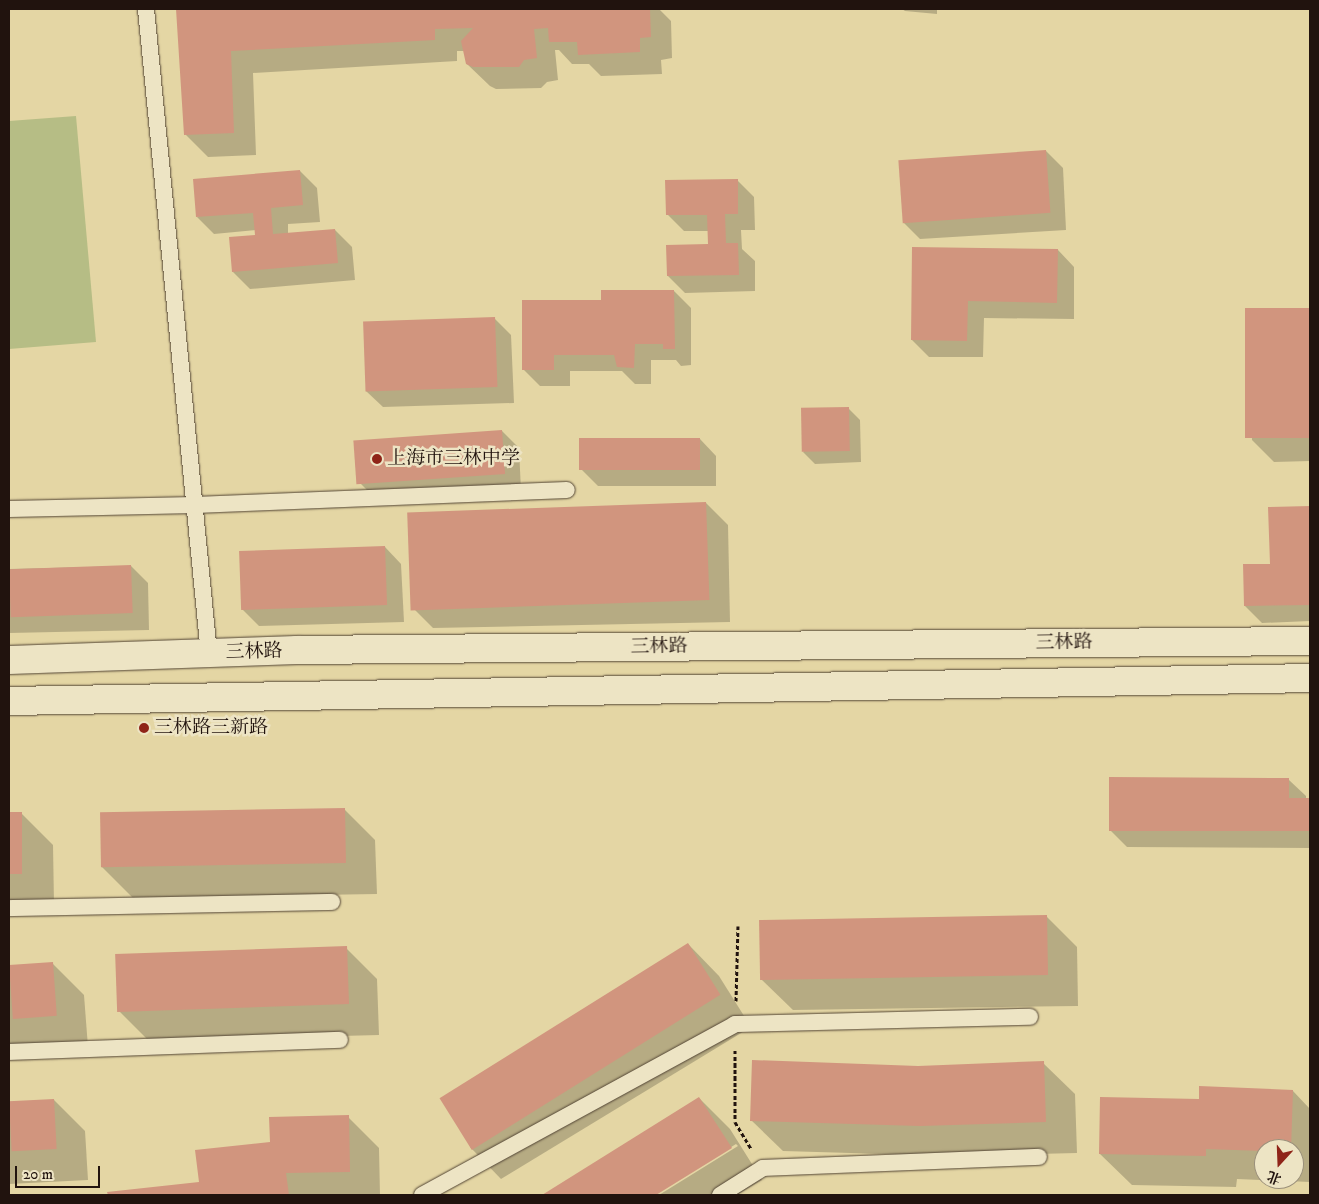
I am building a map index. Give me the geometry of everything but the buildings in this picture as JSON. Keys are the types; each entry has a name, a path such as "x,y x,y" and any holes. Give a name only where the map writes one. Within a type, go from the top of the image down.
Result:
{"main road":[{"name":"三林路","path":"9,660 317,650 1310,641"},
{"name":"三林路","path":"9,701 1310,678"}],"lane":[{"path":"146,9 209,654"},
{"path":"9,509 194,505 567,490"},
{"path":"9,908 332,902"},
{"path":"422,1195 735,1024 1030,1017"},
{"path":"9,1052 340,1040"},
{"path":"720,1195 762,1168 1039,1157"}],"path":[{"path":"738,926 735,1122 762,1168"}],"green space":[{"path":"76,116 96,342 9,349 9,121"}],"place":[{"name":"上海市三林中学","path":"377,459"},
{"name":"三林路三新路","path":"144,728"}]}
